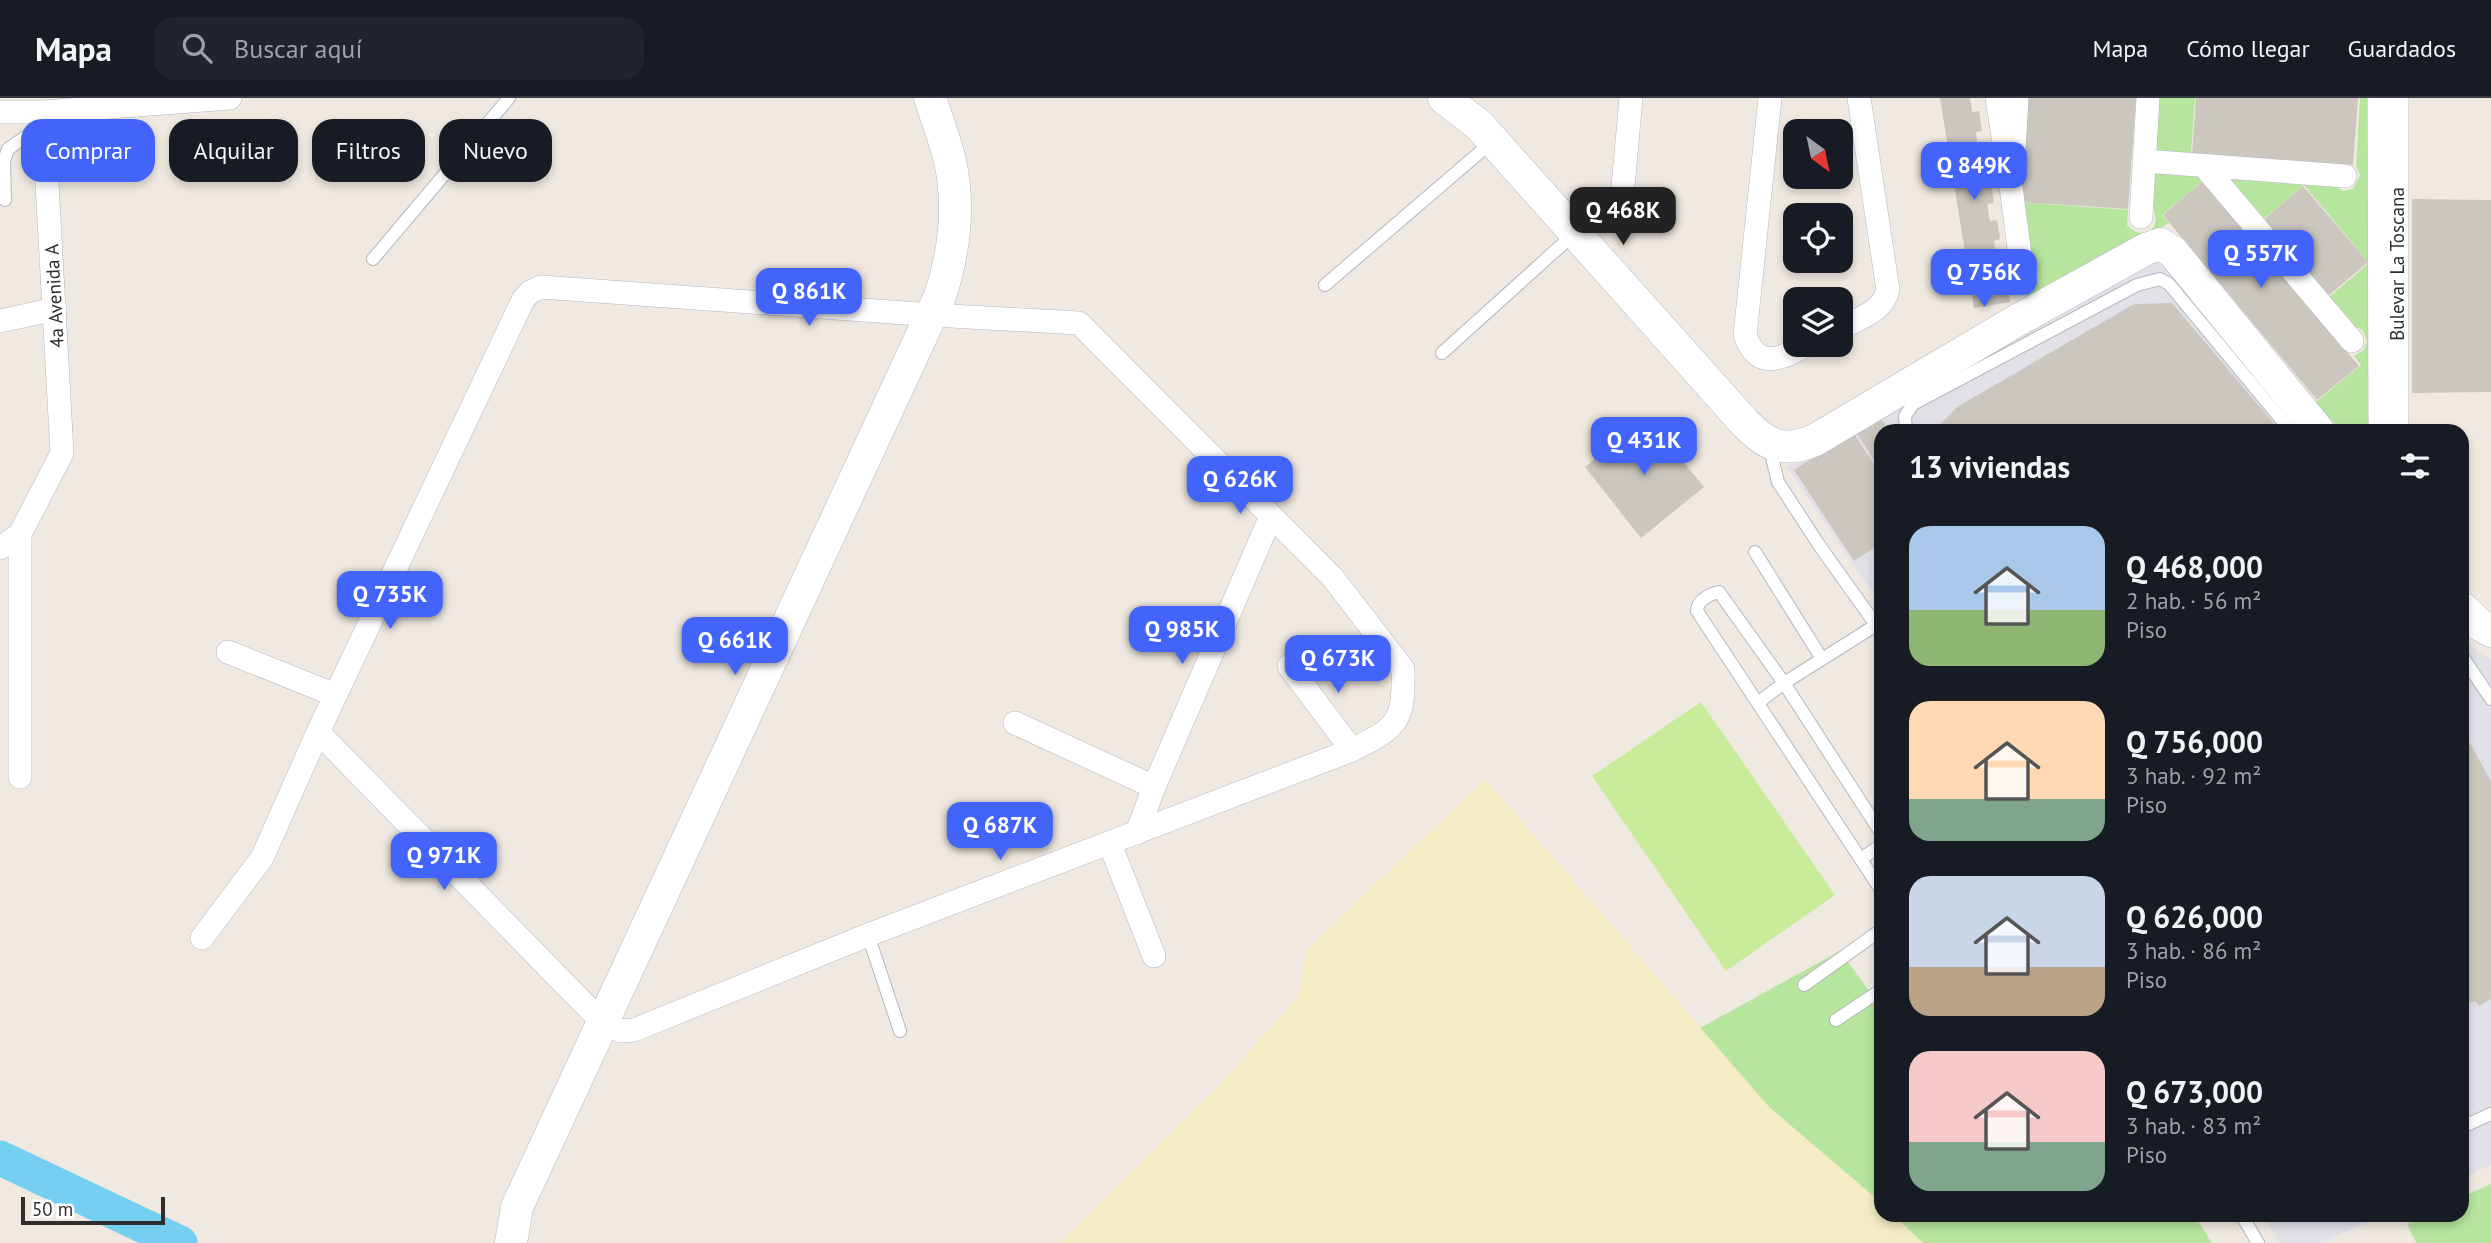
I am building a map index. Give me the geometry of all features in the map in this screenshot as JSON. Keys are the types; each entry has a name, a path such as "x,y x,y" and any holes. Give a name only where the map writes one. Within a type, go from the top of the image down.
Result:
{"main road":[{"path":"511,1243 517,1207 933,316 948,270 954,234 955,197 950,161 930,98"},
{"path":"1444,98 1479,125 1744,422 1769,444 1794,446 1815,440 2016,321 2146,249 2160,244 2173,252 2313,424"},
{"path":"2469,615 2491,631"}],"street":[{"path":"0,112 43,118 79,103 230,98"},
{"path":"1620,220 1631,98"},
{"path":"1770,98 1745,335 1754,351 1766,359 1783,357"},
{"path":"1853,322 1875,310 1886,298 1888,290 1859,98"},
{"path":"1997,98 2022,278"},
{"path":"2011,187 2017,98"},
{"path":"2141,217 2148,98"},
{"name":"Bulevar La Toscana","path":"2379,98 2380,424"},
{"name":"Bulevar La Toscana","path":"2397,98 2398,424"},
{"name":"4a Avenida A","path":"20,534 62,453 43,118"},
{"path":"2144,161 2345,176"},
{"path":"2205,167 2352,341"},
{"path":"202,938 262,858 318,732 335,695 517,313 530,292 541,287 933,316 1079,323 1333,578 1403,669 1401,715 1381,736 1352,750 868,935 634,1030 621,1031 602,1022 318,732"},
{"path":"0,321 55,309"},
{"path":"1137,833 1154,787 1270,516"},
{"path":"0,548 20,534"},
{"path":"20,534 20,778"},
{"path":"228,652 335,695"},
{"path":"1289,666 1352,750"},
{"path":"1015,723 1154,787"},
{"path":"1110,844 1154,956"}],"lane":[{"path":"373,259 509,98"},
{"path":"5,200 4,161 8,149 43,118"},
{"path":"1325,285 1493,141"},
{"path":"1442,353 1575,232"},
{"path":"1906,424 1905,415 1913,404 2137,285 2160,279 2169,284 2285,424"},
{"path":"1769,444 1778,482 1818,545 1874,620"},
{"path":"1755,552 1822,659"},
{"path":"1874,822 1784,683 1719,592 1699,602 1697,611 1874,879"},
{"path":"1759,702 1822,659 1874,630"},
{"path":"2469,666 2491,699"},
{"path":"1861,859 1874,850"},
{"path":"868,935 900,1031"},
{"path":"1804,985 1874,935"},
{"path":"1836,1020 1874,995"},
{"path":"2469,1124 2491,1114"},
{"path":"2246,1222 2258,1243"}],"shaded area":[{"path":"2159,259 2295,424 1874,424 1874,595 1787,467"},
{"path":"2469,642 2491,659 2491,1165 2469,1175"},
{"path":"2267,1222 2367,1222 2320,1243 2279,1243"}],"green space":[{"path":"2155,98 2195,98 2191,154 2152,152"},
{"path":"2360,98 2371,98 2370,424 2335,424 2316,402 2361,365 2354,356 2364,350 2367,341 2363,331 2350,326 2328,298 2369,263 2304,185 2261,221 2223,175 2331,183 2343,191 2353,189 2360,175 2356,166"},
{"path":"2151,171 2201,176 2204,180 2162,215 2169,223 2028,300 2026,293 2035,287 2038,277 2031,264 2020,202 2128,210 2127,225 2137,232 2147,232 2154,227 2155,219 2151,198"},
{"path":"1701,702 1835,895 1726,971 1592,776"},
{"path":"1840,951 1872,995 1874,994 1874,1197 1769,1107 1700,1028"},
{"path":"2491,1184 2491,1243 2416,1243 2407,1224 2411,1222 2469,1222 2469,1194"},
{"path":"1900,1222 2198,1222 2212,1243 1923,1243"}],"sand":[{"path":"1485,779 1769,1107 1874,1196 1874,1222 1900,1222 1923,1243 1059,1243 1218,1086 1297,998 1307,949"}],"building":[{"path":"1940,98 1970,98 1972,112 1979,111 1982,131 1976,132 1978,149 1985,147 1988,167 1982,168 1984,185 1991,183 1994,203 1987,204 1990,221 1997,220 2000,239 1994,241 1996,257 2003,256 2006,276 1999,277 2002,293 2009,292 2010,302 1974,308"},
{"path":"2027,98 2136,98 2128,209 2020,202"},
{"path":"2196,98 2358,98 2353,165 2192,154"},
{"path":"2204,180 2359,366 2317,400 2163,215"},
{"path":"2303,186 2368,262 2327,297 2262,221"},
{"path":"2412,199 2491,200 2491,392 2412,393"},
{"path":"2172,303 2274,424 1941,424 1957,407 2134,304"},
{"path":"1647,417 1704,487 1641,538 1585,467"},
{"path":"1881,419 1885,424 1874,424 1874,460 1857,434"},
{"path":"1853,432 1874,464 1874,548 1854,561 1794,470"},
{"path":"2469,742 2491,781 2491,999 2479,1006 2475,1001 2469,1003"}],"waterway":[{"path":"0,1158 180,1243"}]}
